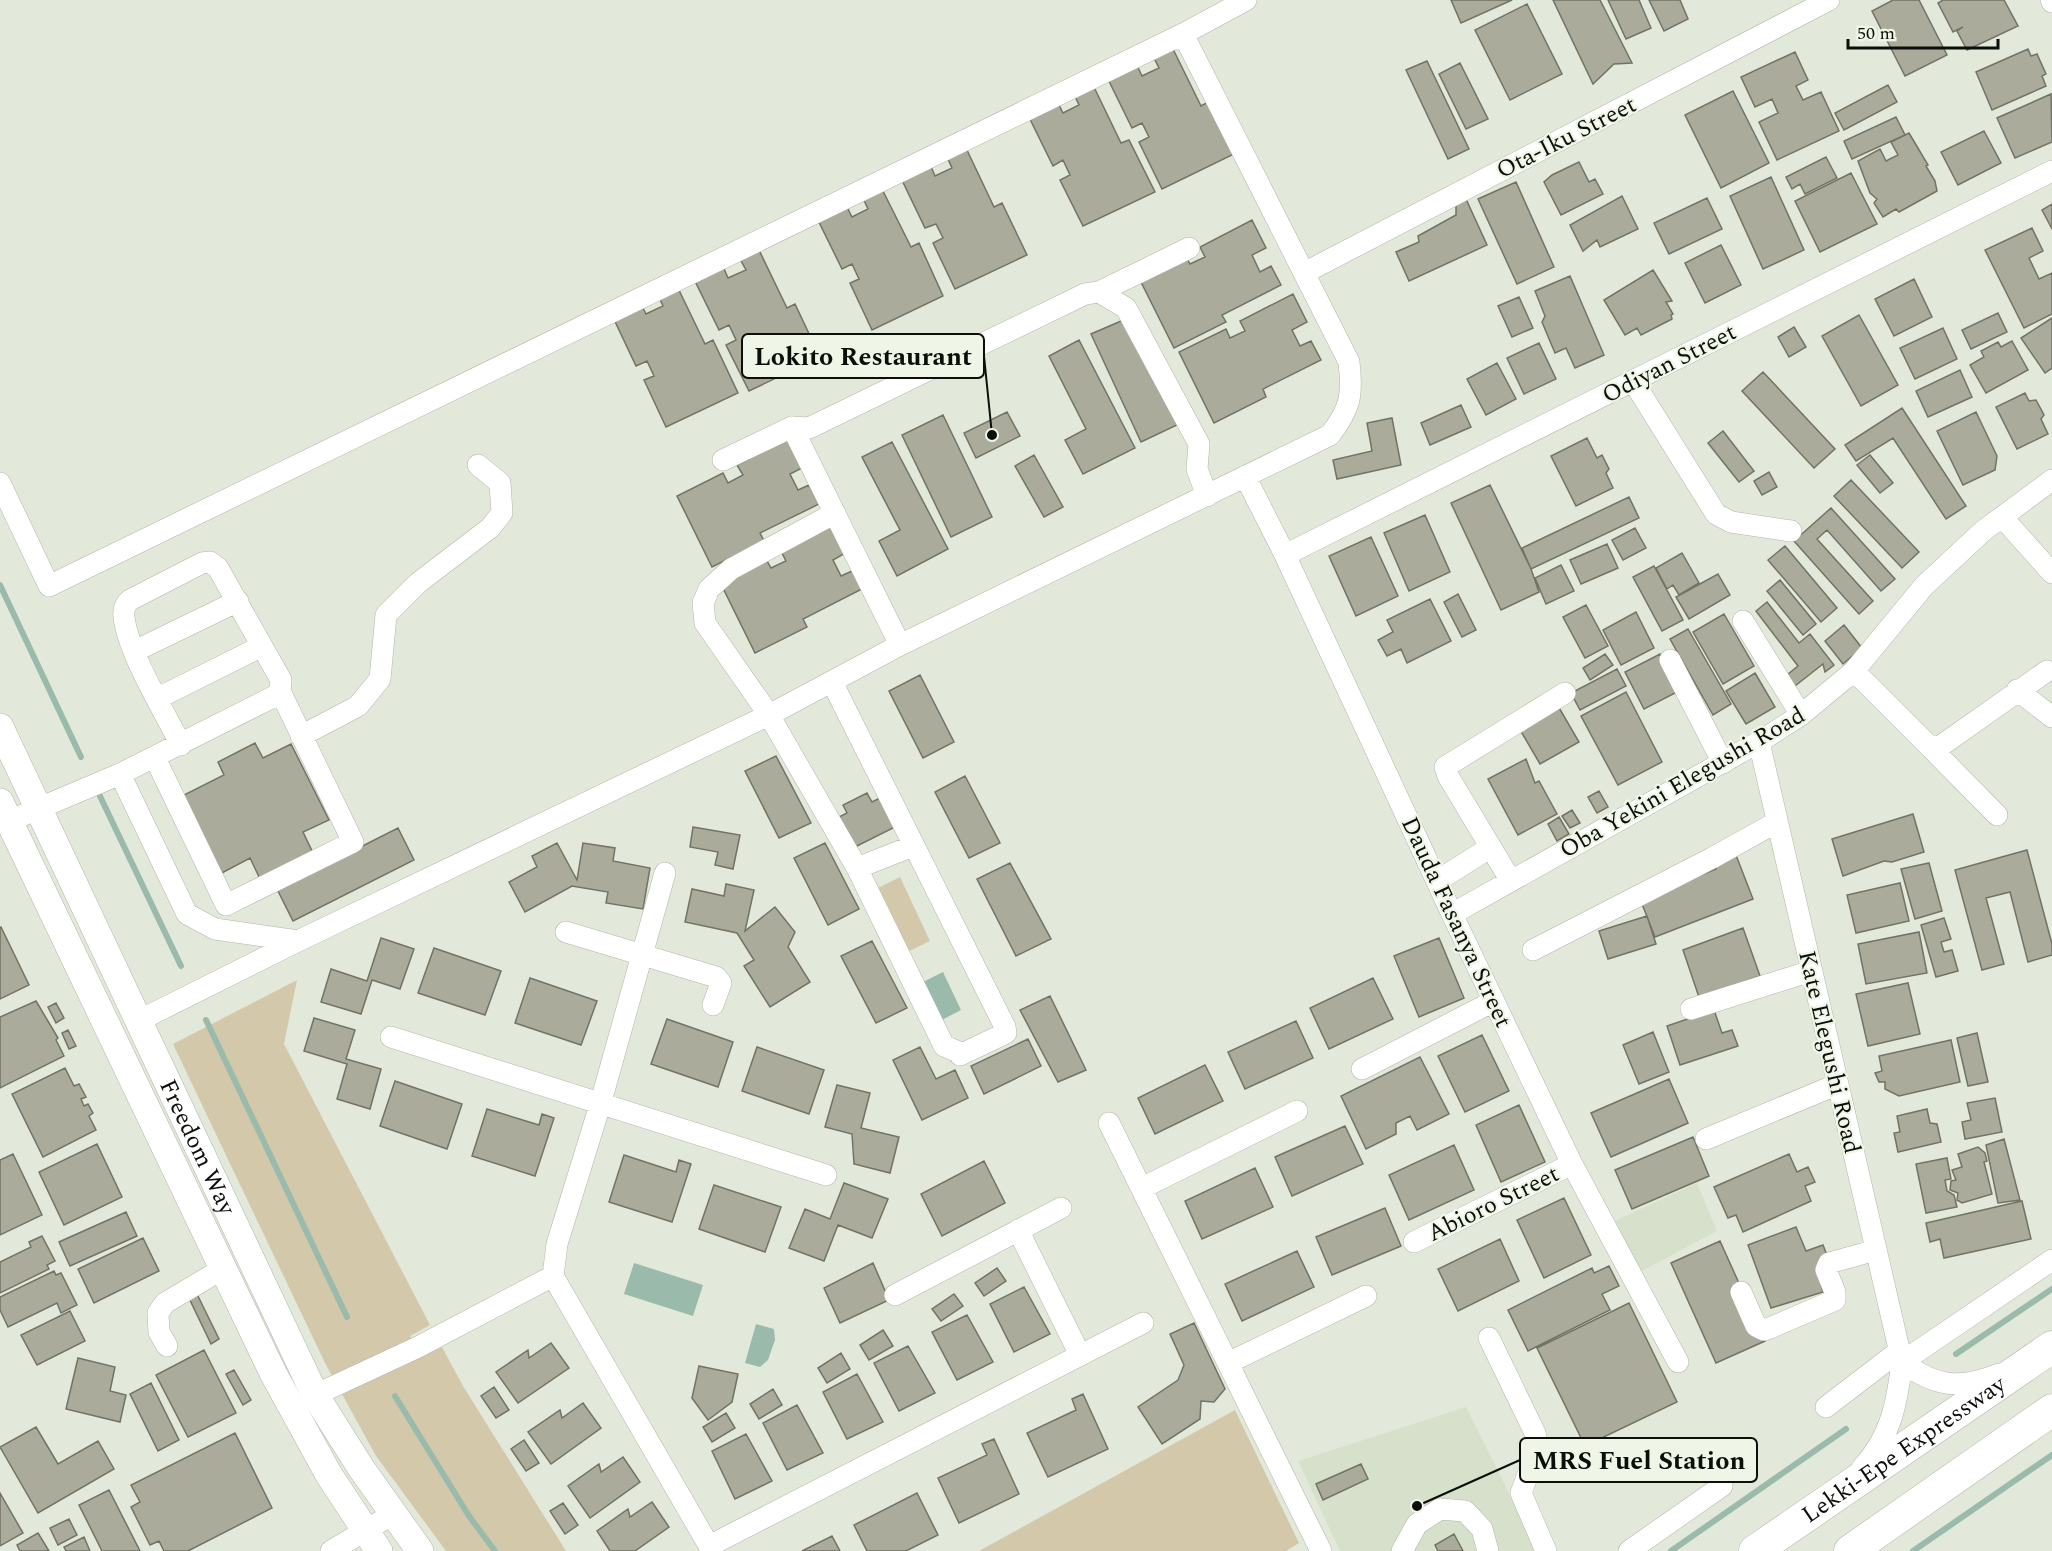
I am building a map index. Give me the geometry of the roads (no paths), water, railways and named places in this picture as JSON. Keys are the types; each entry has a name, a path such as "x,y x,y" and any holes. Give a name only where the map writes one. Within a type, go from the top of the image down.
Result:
{"highway":[{"name":"Lekki-Epe Expressway","path":"1755,1551 2041,1354"},
{"path":"1850,1551 2052,1410"}],"main road":[{"name":"Freedom Way","path":"0,727 315,1395 337,1432 420,1551"},
{"name":"Freedom Way","path":"5,812 299,1423 372,1541"}],"street":[{"path":"0,483 49,586 1183,34 1246,0"},
{"name":"Ota-Iku Street","path":"1304,273 1829,0"},
{"path":"138,1021 298,941 769,715 900,645 1330,435 1347,414 1352,386 1349,362 1183,34"},
{"name":"Odiyan Street","path":"1285,555 2052,171"},
{"path":"723,460 792,426 809,428 1085,294 1099,292 1190,248"},
{"path":"1099,292 1126,308 1199,444 1197,469 1207,496"},
{"path":"1633,381 1716,514 1731,522 1791,531"},
{"path":"792,426 900,645"},
{"path":"302,736 358,706 380,680 386,615 418,583 490,528 502,513 500,483 478,465"},
{"name":"Dauda Fasanya Street","path":"1245,476 1285,555 1452,914 1572,1164 1678,1362"},
{"name":"Oba Yekini Elegushi Road","path":"1452,914 1723,763 1801,715 1854,671 1924,586 2002,516 2052,480"},
{"path":"832,682 1005,1027 1006,1033 960,1054 944,1046 857,868 769,715 705,623 703,603 709,589 732,569 835,513"},
{"path":"2002,516 2052,573"},
{"path":"155,758 226,905 352,842 280,691 281,680 238,601 218,568 210,562 202,563 127,603 124,617 135,651 181,745"},
{"path":"135,651 238,601"},
{"path":"1743,621 1801,715"},
{"path":"158,699 262,646"},
{"path":"1670,660 1723,763"},
{"path":"1854,671 1997,815"},
{"path":"1931,748 1942,745 2047,671"},
{"path":"2017,690 2052,717"},
{"path":"5,812 38,808 120,774 276,696 280,691"},
{"path":"1511,881 1448,776 1445,767 1565,693"},
{"name":"Kate Elegushi Road","path":"1759,742 1900,1356 1890,1427 1876,1453 1840,1492"},
{"path":"120,774 187,914 216,929 298,941"},
{"path":"1533,950 1778,822"},
{"path":"857,868 913,846"},
{"path":"1437,881 1491,847"},
{"path":"664,873 600,1105 557,1244 553,1276 711,1548 1143,1323"},
{"path":"566,932 720,979 721,983 713,1005"},
{"path":"1691,1009 1811,971"},
{"path":"1362,1069 1494,1001"},
{"path":"391,1037 600,1105 826,1174"},
{"path":"1706,1138 1838,1084"},
{"path":"1142,1188 1297,1111"},
{"path":"1109,1123 1321,1551"},
{"name":"Abioro Street","path":"1414,1242 1572,1164"},
{"path":"895,1295 1061,1208"},
{"path":"1018,1230 1080,1355"},
{"path":"1741,1292 1756,1326 1764,1330 1834,1300 1835,1292 1826,1270 1829,1263 1876,1250"},
{"path":"1826,1407 1900,1356 2052,1260"},
{"path":"167,1346 159,1332 158,1313 165,1303 224,1268"},
{"path":"315,1395 416,1347 553,1276"},
{"path":"1228,1363 1366,1296"},
{"path":"1489,1338 1535,1433 1538,1447 1521,1493 1546,1551"},
{"path":"1900,1356 1920,1376 1940,1384 1964,1384 1989,1378 2041,1354"},
{"path":"1629,1551 1722,1486"},
{"path":"1402,1551 1417,1524 1440,1509 1465,1511 1482,1529 1488,1551"},
{"path":"331,1551 372,1541 393,1514"}],"waterway":[{"path":"0,585 81,757"},
{"path":"99,794 181,966"},
{"path":"206,1020 347,1317"},
{"path":"1956,1354 2052,1289"},
{"path":"395,1396 469,1516 495,1551"},
{"path":"1671,1551 1846,1429"},
{"path":"1913,1551 2052,1455"}],"place":[{"name":"Lokito Restaurant","path":"992,435"},
{"name":"MRS Fuel Station","path":"1417,1506"}]}
